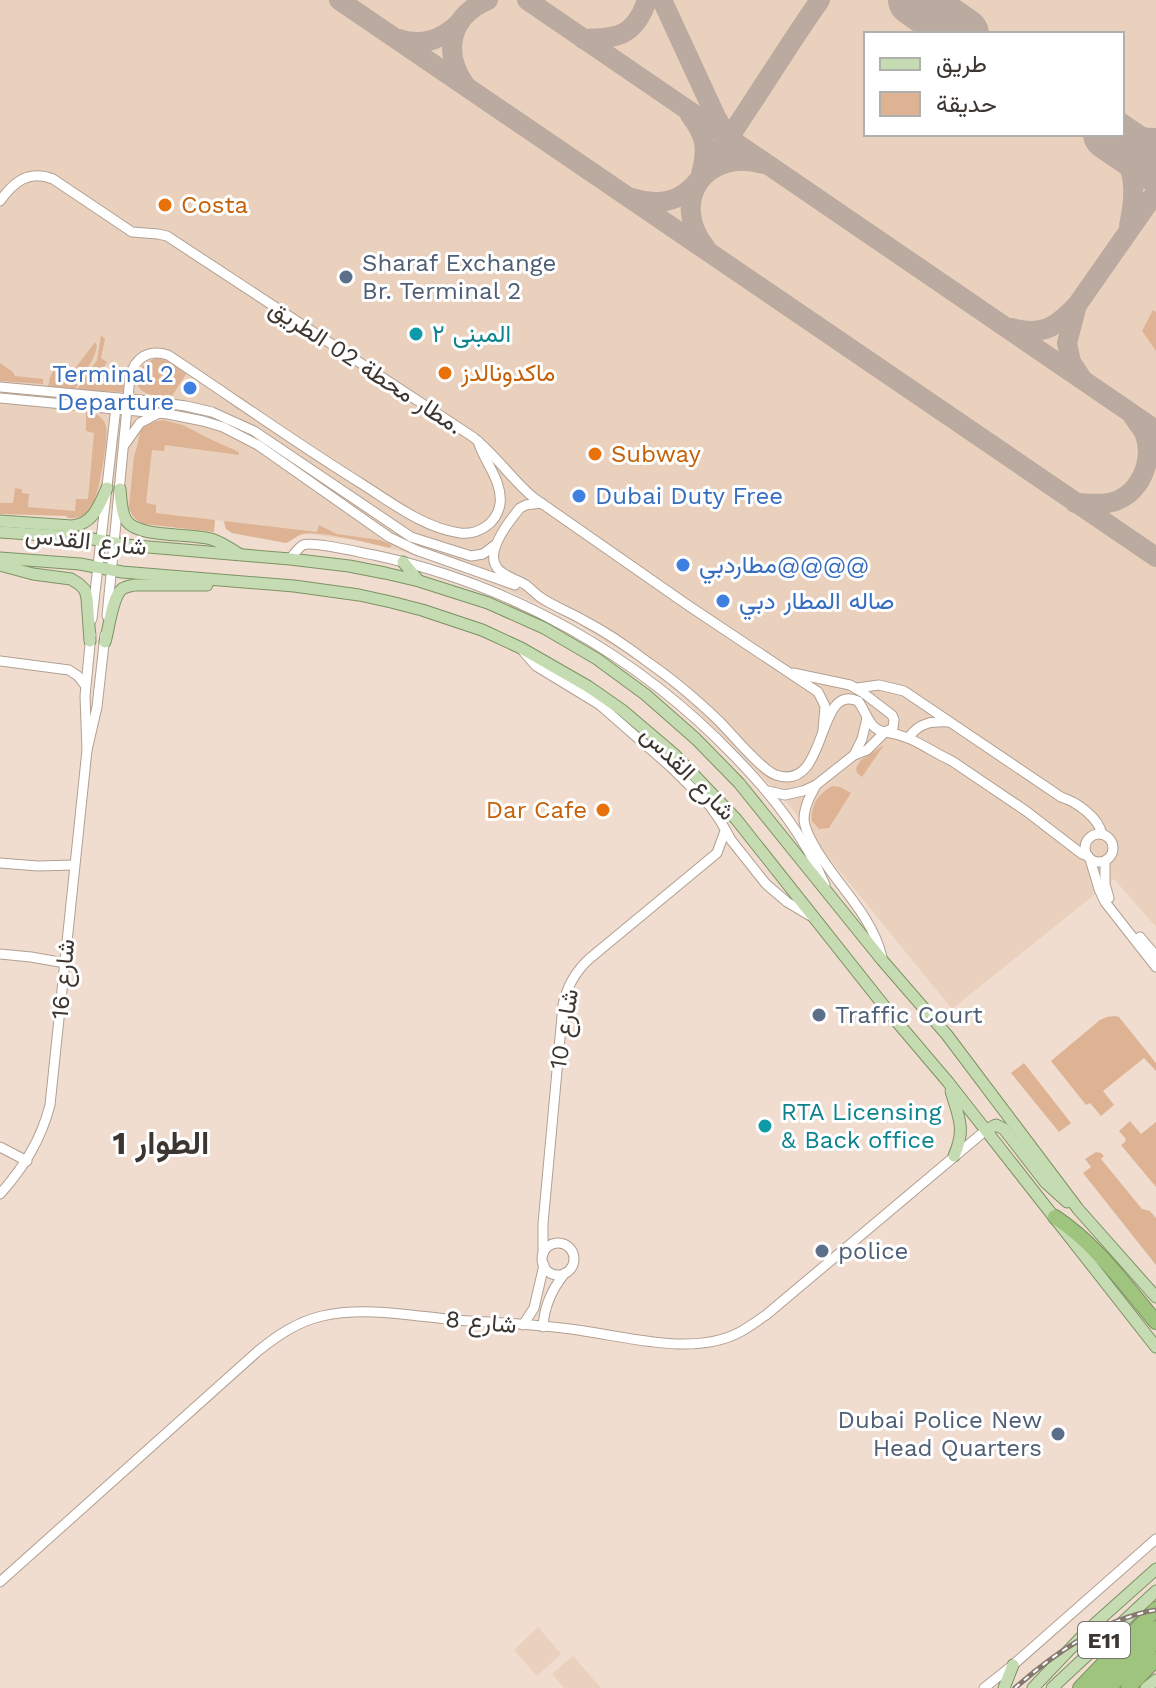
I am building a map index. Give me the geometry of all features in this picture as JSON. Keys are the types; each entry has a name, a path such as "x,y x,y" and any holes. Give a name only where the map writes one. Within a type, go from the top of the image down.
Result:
{"highway":[{"path":"1055,1217 1074,1230 1156,1322"},
{"path":"1080,1688 1156,1609"},
{"name":"E11","path":"1094,1688 1156,1628"},
{"name":"E11","path":"1109,1688 1156,1641"},
{"path":"1128,1688 1156,1659"}],"main road":[{"path":"0,521 82,524 113,489"},
{"path":"113,489 125,520 134,529 209,539 239,554"},
{"name":"شارع القدس","path":"0,532 290,559 349,566 419,581 488,603 544,628 622,676 696,739 739,783 947,1035 1078,1209 1156,1297"},
{"name":"شارع القدس","path":"0,558 316,589 391,602 482,630 521,648 622,710 675,755 736,819 1156,1347"},
{"path":"403,562 419,581"},
{"path":"0,565 33,574 71,579 79,584 87,598 90,641"},
{"path":"105,642 115,600 125,587 193,586 227,581"},
{"path":"488,603 508,599"},
{"path":"948,1082 961,1125 961,1138 954,1156"},
{"path":"986,1130 1000,1126 1056,1194 1078,1209"},
{"path":"1033,1688 1089,1629 1156,1569"},
{"name":"E11","path":"1052,1688 1156,1591"},
{"path":"1004,1688 1013,1665"},
{"name":"E11","path":"1146,1688 1156,1680"}],"street":[{"name":"مطار محطة 02 الطريق.","path":"0,201 13,185 27,176 44,175 132,232 167,236 478,441 498,485 500,504 486,527 477,532 458,533 432,525 305,449 168,355 149,353 138,360 131,371 124,447 101,540"},
{"path":"0,387 200,409 235,421 397,529 423,542 471,556 483,554 495,545 520,508 541,503"},
{"path":"0,398 160,413 203,421 240,434 389,537 416,550 497,578 589,623 663,673 701,704 772,774 791,777 806,768 834,707 843,700 855,699 874,729 909,737 979,775 1089,858 1099,863 1111,857 1114,848 1111,839 1102,834 1093,835 1087,840 1085,848 1089,858 1099,889 1105,902 1156,967"},
{"name":"مطار محطة 02 الطريق.","path":"114,543 113,433 117,398"},
{"path":"91,407 104,417 113,433"},
{"path":"124,447 140,423 160,413"},
{"path":"478,441 521,487 541,503 822,696 826,711 823,730"},
{"name":"شارع 16","path":"87,750 85,685 101,540"},
{"name":"شارع 16","path":"0,1194 24,1165 41,1134 50,1105 87,750 97,707 114,543"},
{"path":"290,559 300,547 308,544 403,562 456,578 566,627 639,672 697,720 768,791 797,831 828,892"},
{"path":"495,545 493,559 498,570 525,584 540,597"},
{"path":"521,648 536,666 600,705 672,768 710,806 741,853 772,890 813,917"},
{"path":"0,661 69,670 88,661"},
{"path":"69,670 85,685"},
{"path":"768,791 795,795 816,785 893,728 894,718 857,688 790,673"},
{"path":"857,688 879,685 904,691 1061,797 1080,814 1092,819 1099,825 1102,834"},
{"path":"854,755 864,734 867,718"},
{"path":"909,737 916,728 950,722"},
{"path":"816,785 806,806 806,829 829,871 866,920 882,960"},
{"name":"شارع 10","path":"523,1325 534,1308 543,1260 543,1224 565,994 574,975 598,952 717,853 725,831"},
{"path":"717,853 741,853"},
{"path":"1105,861 1108,896 1156,956"},
{"path":"0,863 74,869"},
{"path":"0,954 65,959"},
{"name":"شارع 8","path":"0,1582 258,1351 299,1324 320,1316 357,1312 569,1329 671,1343 696,1344 719,1340 753,1324 830,1255 986,1130"},
{"path":"0,1148 24,1165"},
{"path":"543,1224 550,1235 571,1249 574,1258 573,1266 554,1288 546,1305 543,1327"},
{"path":"560,1243 549,1246 543,1260 550,1272 565,1273"},
{"path":"546,1305 554,1318 569,1329"},
{"path":"984,1688 1156,1539"}],"shaded area":[{"path":"0,0 1156,0 1156,927 1114,879 952,1009 786,801 721,734 640,663 563,615 461,570 362,541 309,534 286,543 232,533 223,521 76,505 75,511 28,507 29,494 22,494 22,489 15,488 13,503 0,503"},
{"path":"538,1627 561,1654 537,1676 514,1650"},
{"path":"573,1656 601,1688 564,1688 552,1674"}],"green space":[{"path":"1153,310 1156,312 1156,351 1142,331"},
{"path":"101,335 105,339 101,358 107,362 103,369 124,383 123,392 77,390 97,360"},
{"path":"95,342 97,346 93,358 75,390 48,387 57,364 73,371"},
{"path":"158,358 170,362 186,374 172,396 147,394 137,383 142,367"},
{"path":"0,363 15,376 43,379 43,384 0,381"},
{"path":"86,411 101,417 107,433 100,482 91,509 86,514 71,518 0,514 0,503 13,503 15,488 29,494 28,507 75,511 76,499 88,499 94,433 86,431"},
{"path":"163,420 183,425 239,452 239,455 165,445 164,451 152,450 146,503 156,505 156,513 215,520 214,532 144,524 131,513 134,456 141,432 147,424"},
{"path":"224,521 317,532 319,525 337,534 380,540 392,545 390,548 310,533 286,543 232,533 226,529"},
{"path":"884,745 862,777 857,773 856,768 861,760"},
{"path":"832,786 851,793 829,828 819,829 812,821 812,810 819,796"},
{"path":"1115,1016 1156,1063 1156,1071 1144,1058 1103,1091 1114,1105 1101,1116 1090,1103 1086,1105 1051,1061 1100,1020"},
{"path":"1024,1063 1071,1123 1059,1132 1011,1073"},
{"path":"1130,1121 1141,1134 1156,1122 1156,1187 1121,1145 1126,1139 1119,1131"},
{"path":"1096,1152 1104,1156 1101,1159 1142,1209 1150,1211 1156,1218 1156,1265 1083,1173 1091,1167 1085,1159"}],"taxiway":[{"path":"339,0 1156,557"},
{"path":"465,85 454,60 454,36 465,15 488,0"},
{"path":"527,0 1156,430"},
{"path":"583,39 606,38 623,33 637,22 647,0"},
{"path":"662,0 726,134"},
{"path":"632,198 666,201 679,197 697,183 820,0"},
{"path":"399,39 416,42 432,40 460,22"},
{"path":"690,115 704,143 701,174"},
{"path":"1124,135 1156,138"},
{"path":"1108,136 1124,154 1131,172 1133,199 1129,226"},
{"path":"706,248 695,230 691,213 692,196 699,182 725,163 743,161 763,164"},
{"path":"1081,377 1071,362 1067,343 1077,305 1156,192"},
{"path":"1011,328 1032,331 1048,328 1077,305"},
{"path":"1075,503 1096,504 1119,500 1136,486 1148,454 1144,432 1133,416"}],"runway":[{"path":"914,0 960,32"},
{"path":"1112,136 1156,166"}],"railway":[{"path":"1015,1688 1046,1662 1099,1629 1136,1614 1156,1610"}],"place":[{"name":"Costa","path":"165,205"},
{"name":"Sharaf Exchange Br. Terminal 2","path":"346,277"},
{"name":"المبنى ٢","path":"416,334"},
{"name":"ماكدونالدز","path":"445,373"},
{"name":"Terminal 2 Departure","path":"190,388"},
{"name":"Subway","path":"595,454"},
{"name":"Dubai Duty Free","path":"579,496"},
{"name":"مطاردبي@@@@","path":"683,565"},
{"name":"صاله المطار دبي","path":"723,601"},
{"name":"Dar Cafe","path":"603,810"},
{"name":"Traffic Court","path":"819,1015"},
{"name":"RTA Licensing & Back office","path":"765,1126"},
{"name":"police","path":"822,1251"},
{"name":"Dubai Police New Head Quarters","path":"1058,1434"}],"district":[{"name":"الطوار 1","path":"161,1143"}]}
